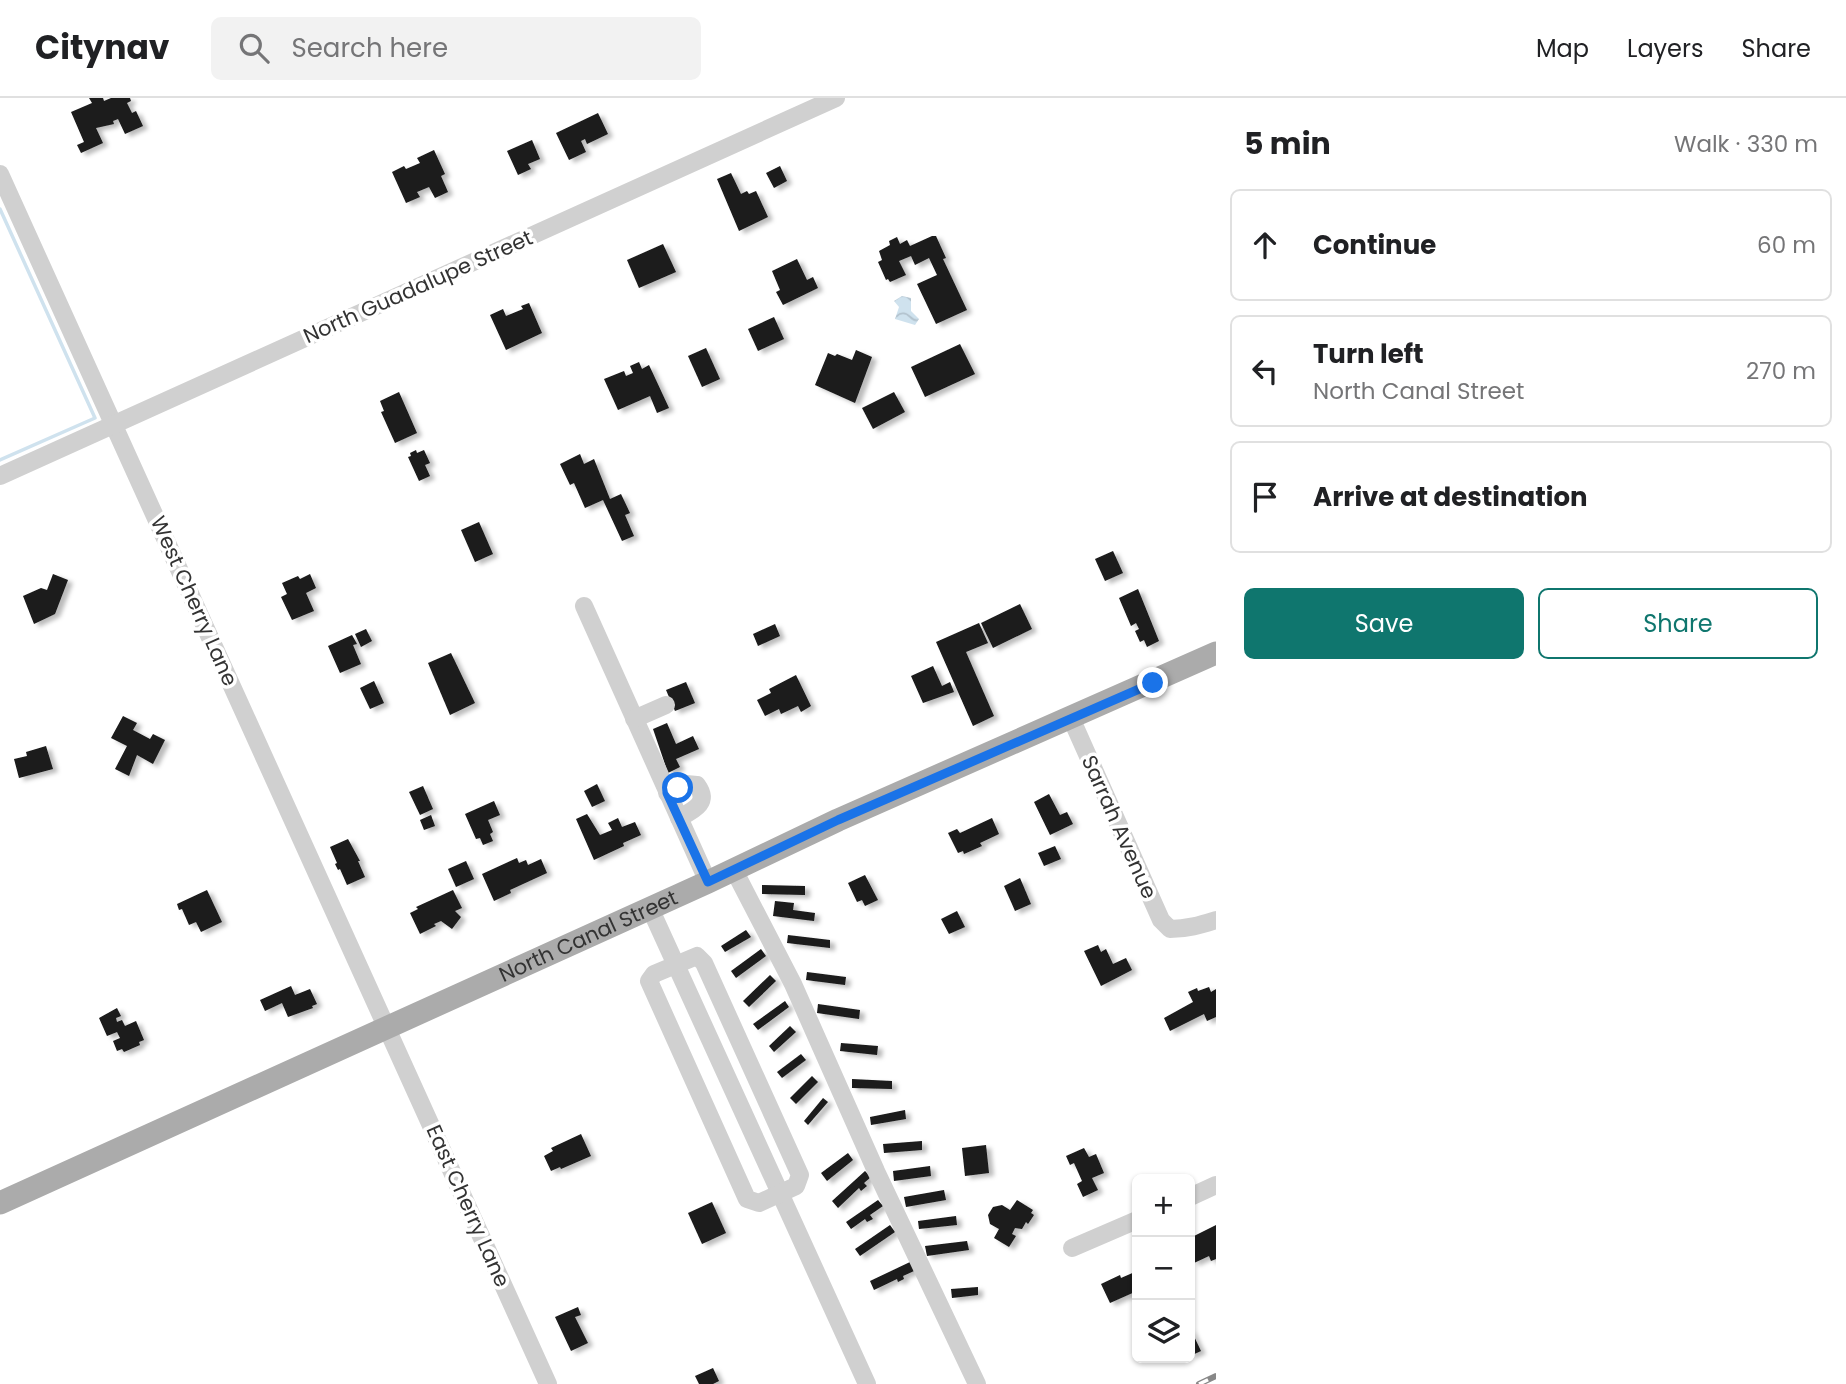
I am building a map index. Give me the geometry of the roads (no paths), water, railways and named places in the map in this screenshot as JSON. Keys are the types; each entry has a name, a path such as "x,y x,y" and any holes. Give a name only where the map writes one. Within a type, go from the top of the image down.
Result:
{"main road":[{"name":"North Canal Street","path":"0,1203 389,1028 838,820 1216,653"}],"street":[{"name":"North Guadalupe Street","path":"0,476 836,98"},
{"name":"West Cherry Lane","path":"0,174 389,1028"},
{"path":"584,606 708,882"},
{"path":"634,719 666,705"},
{"name":"Sarrah Avenue","path":"1071,718 1161,920 1170,929 1190,929 1216,919"},
{"path":"667,793 692,783 701,790 700,806 679,818"},
{"path":"734,870 793,984 876,1171 977,1384"},
{"path":"650,908 867,1384"},
{"path":"697,956 701,958 799,1171 798,1184 758,1203 750,1202 649,981 654,974 676,964 697,956"},
{"name":"East Cherry Lane","path":"389,1028 548,1384"},
{"path":"1195,1195 1216,1185"},
{"path":"1072,1248 1132,1222"}],"water":[{"path":"902,296 911,298 911,311 919,319 915,325 895,319 899,307 894,301"}],"waterway":[{"path":"0,209 95,418 0,460"}],"railway":[{"path":"1199,1384 1216,1376"}]}
